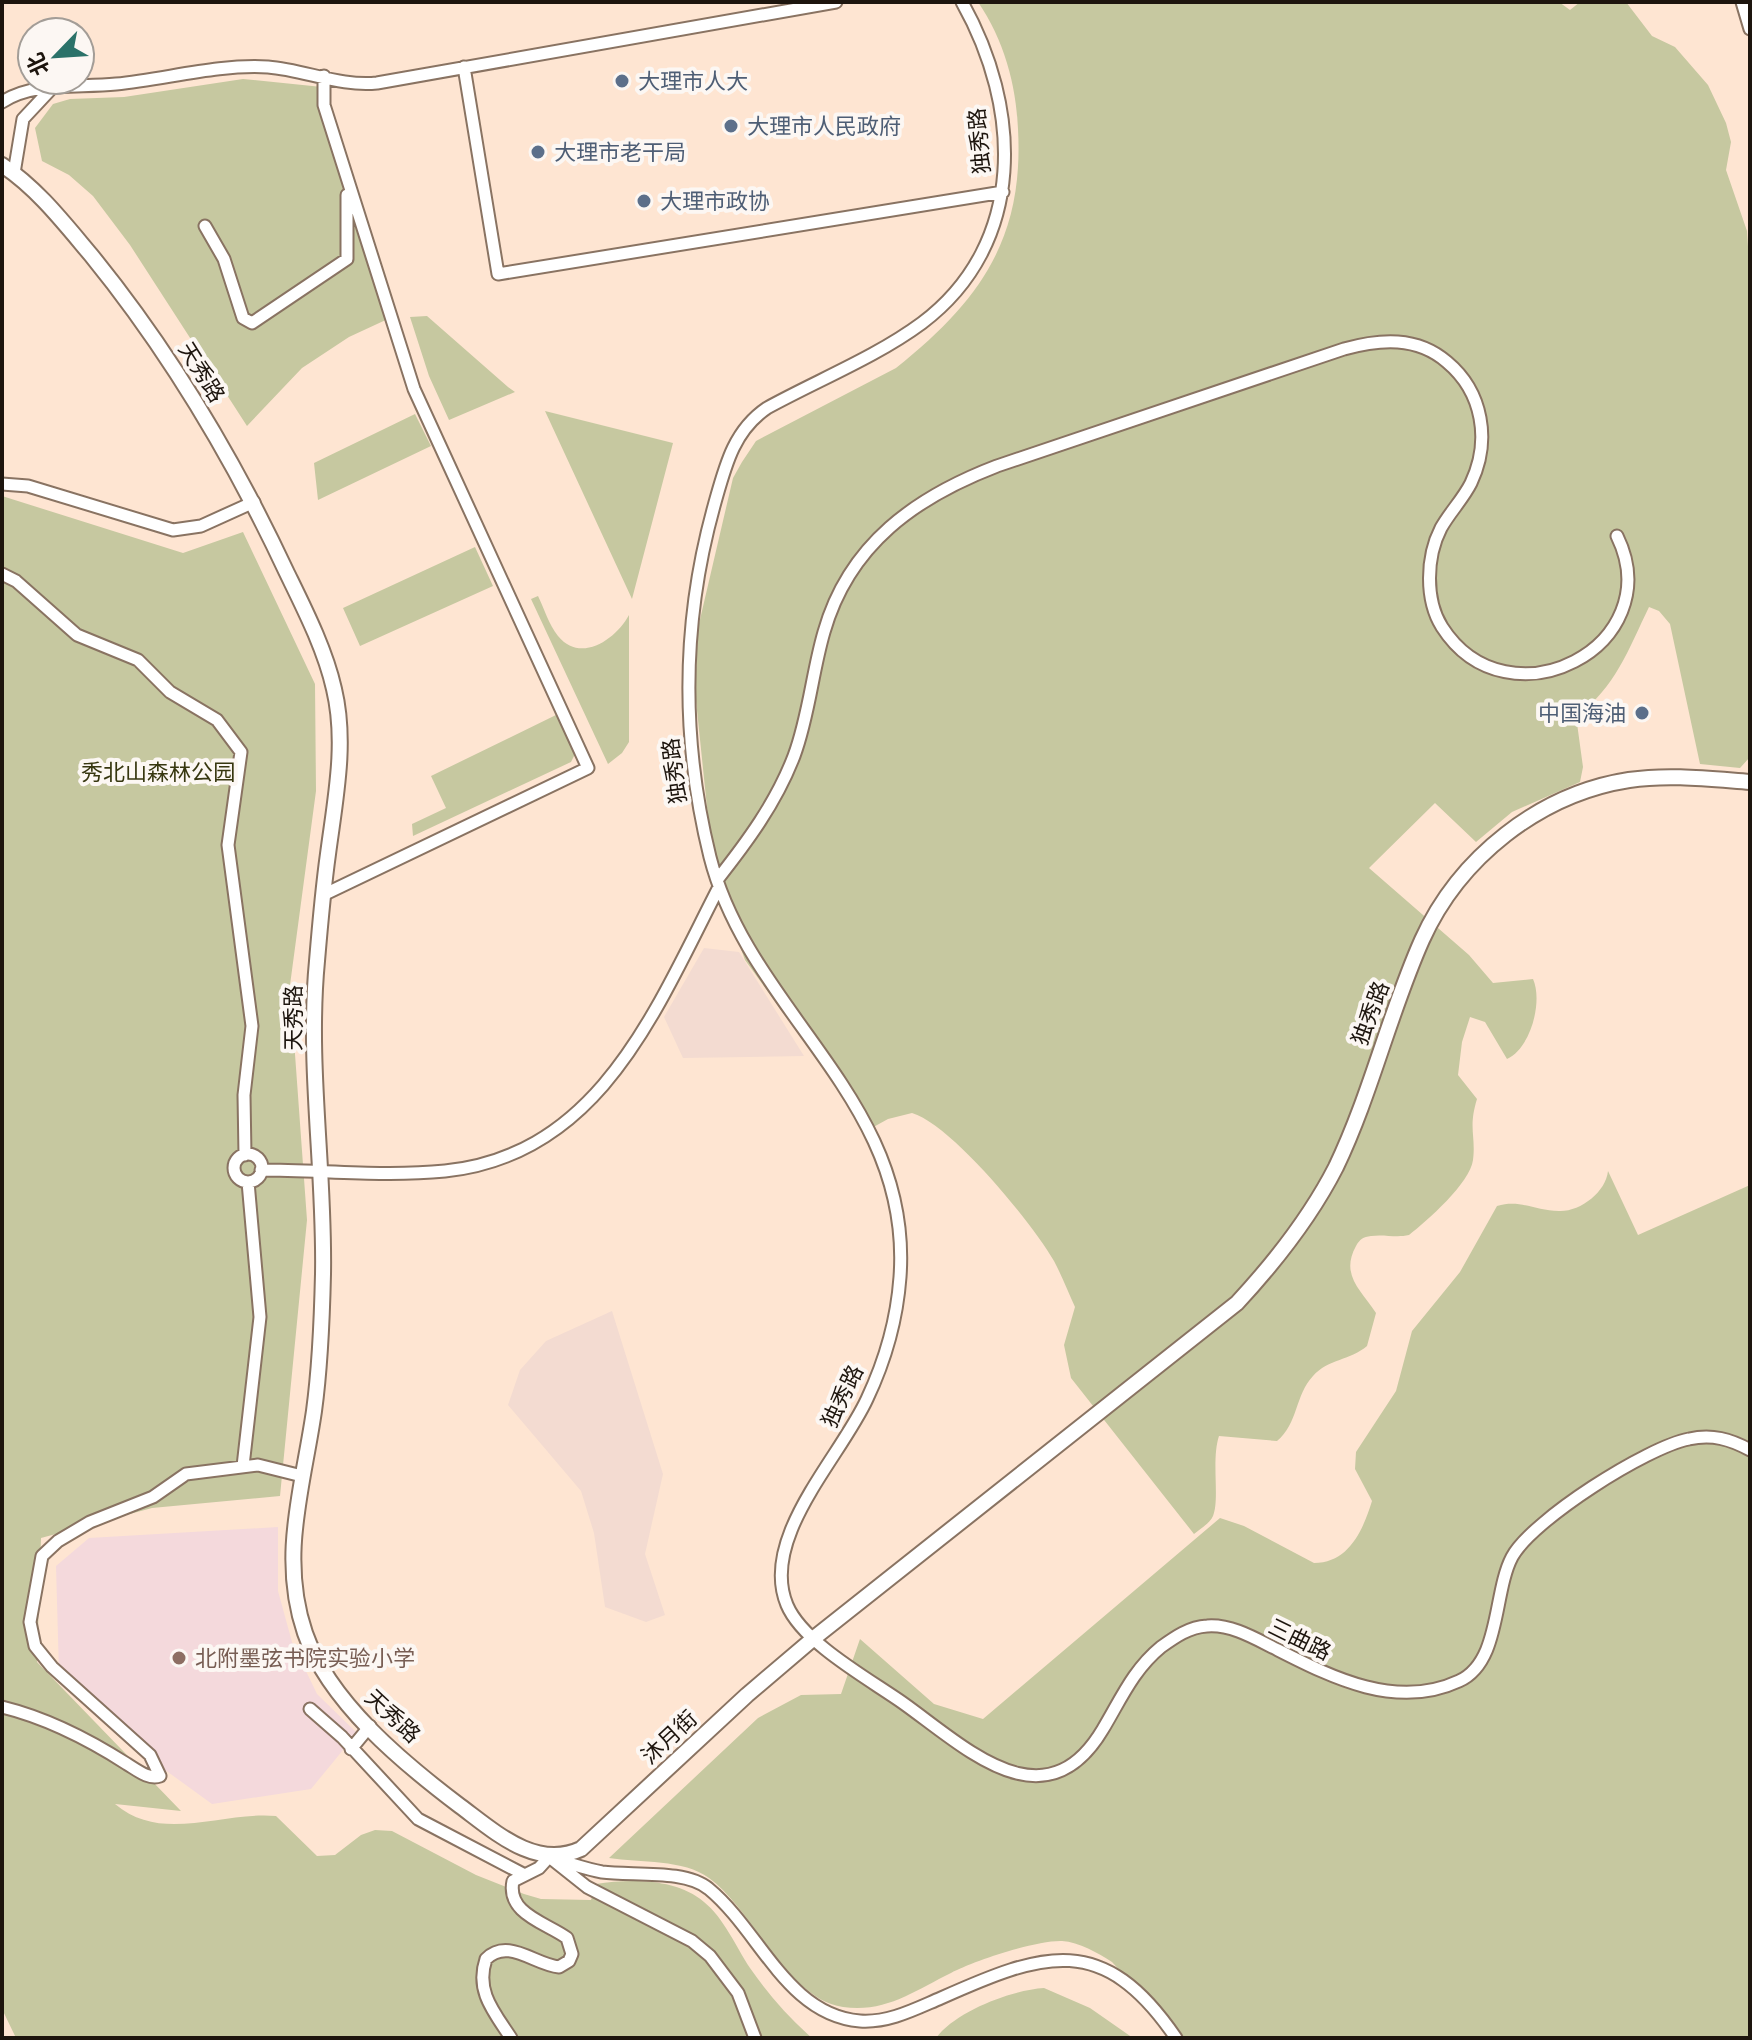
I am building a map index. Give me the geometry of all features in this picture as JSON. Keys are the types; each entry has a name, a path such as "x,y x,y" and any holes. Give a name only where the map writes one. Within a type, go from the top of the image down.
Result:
{"main road":[{"name":"天秀路","path":"8,169 65,225 151,332 254,502 304,609 334,686 340,730 339,774 314,986 323,1273 314,1410 291,1548 294,1594 301,1619 330,1682 370,1726 471,1814 527,1850 549,1857"},
{"name":"独秀路","path":"814,1638 1186,1346 1237,1303 1274,1263 1311,1210 1336,1165 1423,937 1454,888 1497,841 1546,808 1608,784 1677,777 1750,782"},
{"name":"沐月街","path":"549,1857 581,1849 747,1695 814,1638"}],"street":[{"path":"96,86 249,67 295,70 368,84 836,2"},
{"name":"独秀路","path":"814,1638 798,1623 786,1602 781,1579 783,1554 795,1520 853,1427 881,1367 898,1296 899,1223 889,1174 867,1123 829,1060 746,945 718,884 696,785 690,714 689,643 700,558 733,445 745,427 767,408 891,343 938,309 979,255 1003,192 1006,159 999,99 986,53 962,2"},
{"path":"1742,2 1750,29"},
{"path":"464,67 498,274 1003,192"},
{"path":"323,895 588,768 414,389 324,105 324,76"},
{"path":"8,169 23,119 45,96"},
{"path":"205,226 224,259 243,318 256,322 347,259 350,227 346,174"},
{"path":"261,1170 401,1173 467,1168 508,1156 559,1130 589,1104 614,1072 668,985 718,884 766,812 789,767 806,720 830,614 850,574 875,543 914,505 970,476 1344,349 1397,341 1427,349 1448,362 1469,386 1480,415 1482,442 1477,470 1467,492 1440,531 1431,565 1435,613 1460,647 1488,665 1520,674 1554,672 1582,659 1608,633 1624,601 1626,568 1617,536"},
{"path":"2,484 28,486 173,530 201,526 254,502"},
{"path":"2,574 16,581 77,635 138,660 170,692 217,720 239,747 242,760 230,814 228,845 252,1026 244,1095 245,1155"},
{"path":"245,1155 256,1158 261,1170 258,1178 248,1182 239,1179 234,1170 236,1161 245,1155"},
{"path":"243,1466 260,1317 248,1182"},
{"name":"三曲路","path":"814,1638 987,1762 1020,1775 1052,1775 1069,1768 1089,1750 1127,1685 1149,1658 1178,1635 1197,1627 1234,1630 1327,1674 1372,1690 1397,1692 1460,1681 1482,1660 1509,1563 1536,1528 1624,1468 1668,1445 1714,1437 1750,1450"},
{"path":"2,1707 47,1721 96,1744 137,1770 155,1778 160,1776 150,1755 52,1667 35,1646 29,1629 37,1568 42,1556 58,1541 90,1522 153,1497 178,1477 258,1465 302,1476"},
{"path":"310,1709 418,1819 523,1874"},
{"path":"351,1749 370,1726"},
{"path":"511,2038 483,1992 481,1978 486,1959 499,1951 514,1951 559,1967 572,1954 567,1938 532,1918 516,1902 512,1886 523,1874 539,1868 549,1857"},
{"path":"549,1857 587,1887 692,1941 710,1956 738,1993 755,2038"},
{"path":"549,1857 602,1872 662,1875 705,1885 728,1905 794,1989 812,2005 836,2017 863,2021 891,2019 1010,1967 1041,1960 1076,1960 1134,1985 1176,2038"}],"shaded area":[{"path":"704,948 739,952 804,1056 683,1058 664,1017"},
{"path":"612,1311 663,1474 645,1554 665,1615 646,1622 605,1607 594,1533 581,1491 508,1405 520,1370 546,1341"},
{"name":"北附墨弦书院实验小学","path":"278,1527 278,1591 292,1642 317,1694 357,1733 311,1789 212,1804 139,1751 59,1673 56,1566 89,1538"}],"green space":[{"path":"978,2 1559,2 1570,10 1580,2 1626,2 1652,36 1675,47 1708,85 1726,123 1731,142 1726,170 1747,231 1750,277 1750,757 1740,768 1700,764 1670,624 1659,611 1649,607 1611,680 1576,716 1583,767 1580,782 1512,812 1476,842 1435,803 1369,868 1469,955 1493,983 1533,979 1537,999 1533,1023 1523,1045 1507,1059 1485,1022 1470,1017 1462,1042 1458,1075 1477,1099 1470,1169 1447,1201 1409,1235 1371,1236 1359,1242 1352,1256 1351,1274 1376,1313 1367,1346 1326,1366 1313,1376 1289,1426 1277,1441 1219,1436 1215,1509 1210,1521 1194,1534 1071,1378 1064,1345 1075,1307 1043,1244 990,1177 929,1121 912,1113 888,1119 868,1130 745,960 714,875 695,691 698,628 733,478 756,441 896,368 951,318 991,265 1013,203 1018,168 1018,129 1015,96 1002,47"},
{"path":"243,79 322,87 390,318 349,337 302,368 247,426 130,245 93,196 69,175 42,161 35,128 53,104 70,99 124,97"},
{"path":"427,316 515,392 449,420 429,376 410,317"},
{"path":"545,411 673,443 632,599"},
{"path":"415,414 431,446 318,500 314,463"},
{"name":"秀北山森林公园","path":"2,496 183,553 243,532 315,684 316,791 290,985 307,1220 280,1496 152,1508 41,1538 37,1662 181,1811 115,1804 133,1816 172,1824 276,1816 317,1856 335,1855 361,1835 375,1830 392,1831 476,1875 541,1899 591,1900 596,1884 609,1882 652,1882 680,1888 711,1909 764,1987 812,2038 16,2038 2,2009"},
{"path":"475,547 493,586 360,646 343,608"},
{"path":"538,596 558,636 577,648 587,648 607,640 629,615 629,742 622,753 608,764 531,599"},
{"path":"556,715 575,754 571,762 413,836 412,824 446,808 431,776"},
{"path":"1608,1171 1638,1235 1750,1185 1750,2038 1182,2038 1112,1962 1082,1946 1062,1941 1037,1944 989,1957 886,2004 843,2007 823,2001 805,1988 741,1911 709,1878 675,1865 609,1858 758,1718 801,1695 841,1694 860,1639 934,1704 983,1719 1220,1518 1244,1526 1314,1563 1337,1557 1353,1543 1372,1501 1355,1469 1356,1452 1396,1391 1412,1331 1460,1272 1497,1206 1513,1204 1559,1211 1575,1208 1597,1193"},
{"path":"1044,1988 1090,2008 1133,2038 936,2038 957,2019 986,2004 1016,1993"}],"place":[{"name":"大理市人大","path":"622,81"},
{"name":"大理市人民政府","path":"731,126"},
{"name":"大理市老干局","path":"538,152"},
{"name":"大理市政协","path":"644,201"},
{"name":"中国海油","path":"1642,713"},
{"name":"北附墨弦书院实验小学","path":"179,1658"}]}
